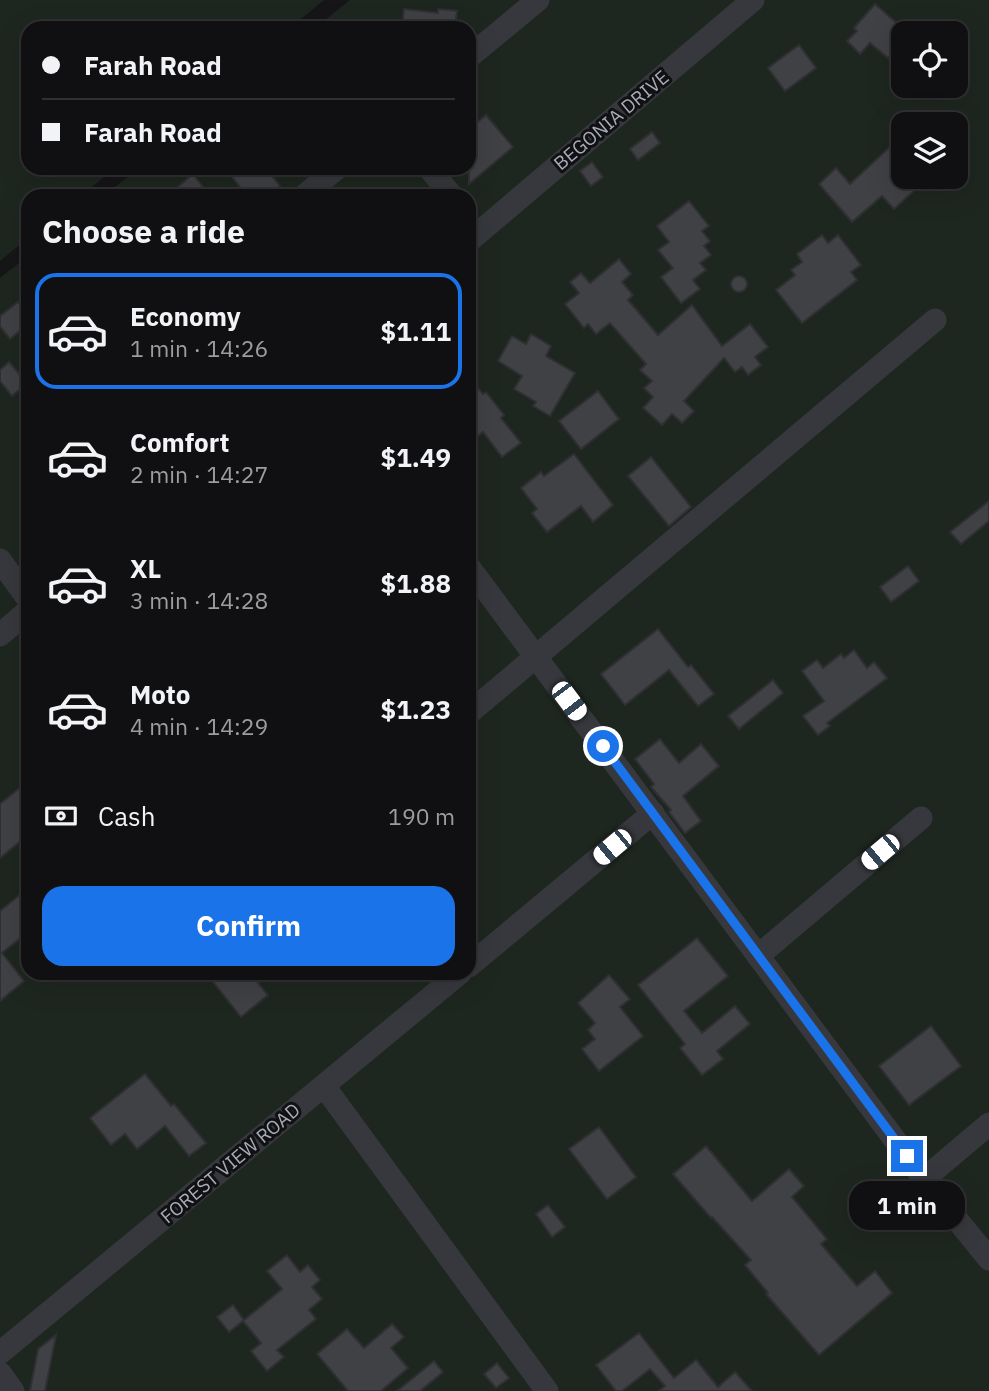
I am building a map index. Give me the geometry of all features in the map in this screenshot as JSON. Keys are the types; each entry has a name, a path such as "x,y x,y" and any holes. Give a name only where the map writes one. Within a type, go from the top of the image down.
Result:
{"street":[{"path":"476,51 538,0"},
{"name":"BEGONIA DRIVE","path":"476,228 752,0"},
{"path":"312,189 329,175"},
{"path":"435,175 446,189"},
{"path":"476,707 935,320"},
{"path":"0,560 21,590"},
{"path":"476,576 924,1178 989,1259"},
{"path":"0,635 21,617"},
{"path":"476,960 653,813"},
{"path":"758,956 921,818"},
{"name":"FOREST VIEW ROAD","path":"0,1353 452,980"},
{"path":"324,1086 547,1391"},
{"path":"924,1178 989,1124"},
{"path":"0,1373 13,1391"}],"shaded area":[{"path":"0,0 324,0 298,21 21,21 21,175 106,175 90,189 21,189 21,244 0,261"},
{"path":"350,0 989,0 989,1391 0,1391 0,278 21,262 21,980 476,980 476,189 112,189 130,175 476,175 476,21 324,21"}],"building":[{"path":"875,4 894,21 891,21 891,54 888,58 870,43 860,54 847,41 857,31 854,28"},
{"path":"404,9 438,13 438,9 457,11 456,21 403,21"},
{"path":"799,45 816,68 785,91 768,68"},
{"path":"486,115 513,147 469,184 469,175 476,175 476,123"},
{"path":"652,132 660,143 638,160 630,149"},
{"path":"891,146 891,189 916,189 894,209 882,196 852,222 819,184 836,168 850,184"},
{"path":"592,162 603,177 591,186 580,171"},
{"path":"194,175 205,189 175,189"},
{"path":"230,175 271,175 280,186 277,189 242,189"},
{"path":"689,201 709,226 702,231 710,241 704,246 711,255 700,263 706,270 693,280 700,289 681,303 661,277 673,268 658,250 669,242 657,226"},
{"path":"822,235 828,243 838,235 861,265 851,272 857,280 802,323 776,290 795,275 791,270 802,262 797,254"},
{"path":"619,259 631,274 622,282 633,295 628,300 658,335 692,305 722,346 750,324 768,347 755,357 761,365 748,375 742,367 735,372 724,358 684,401 694,411 682,423 672,414 662,425 643,408 653,397 644,388 652,381 640,370 646,364 610,323 596,334 588,324 584,328 565,304 579,293 570,282 581,273 590,283"},
{"path":"739,276 745,278 745,290 739,292 733,290 731,284 733,278"},
{"path":"18,302 21,306 21,330 10,339 0,326 0,316"},
{"path":"531,334 551,346 546,356 575,373 550,416 533,406 536,402 514,389 522,376 498,361 512,336 526,344"},
{"path":"9,362 21,376 21,388 12,396 0,381 0,370"},
{"path":"476,386 483,394 486,392 504,415 501,418 521,443 502,457 483,432 476,438"},
{"path":"598,391 619,419 581,449 559,421"},
{"path":"574,454 613,505 593,522 581,506 547,532 532,513 537,509 521,488 541,472 544,476"},
{"path":"651,457 691,507 669,526 628,476"},
{"path":"989,501 989,521 961,544 950,532"},
{"path":"908,566 919,581 891,602 880,587"},
{"path":"658,629 714,694 698,706 669,670 625,705 601,674"},
{"path":"854,650 867,668 874,662 887,678 827,723 830,726 818,735 803,716 824,701 802,671 817,660 823,668 841,654 844,658"},
{"path":"773,680 783,693 739,729 728,716"},
{"path":"660,739 679,763 701,744 719,766 683,796 701,821 685,833 669,812 671,810 651,787 654,784 635,759"},
{"path":"21,787 21,841 0,858 0,804"},
{"path":"21,894 21,938 2,953 24,981 0,1001 0,911"},
{"path":"697,938 728,976 684,1011 702,1033 735,1006 750,1024 717,1051 723,1059 702,1075 680,1048 685,1044 638,985"},
{"path":"609,975 630,999 620,1007 643,1036 599,1071 582,1049 595,1039 588,1030 595,1023 578,1003"},
{"path":"212,980 261,980 258,983 268,995 241,1017"},
{"path":"931,1026 961,1066 909,1105 879,1066"},
{"path":"145,1074 206,1143 189,1156 165,1126 137,1149 125,1134 111,1145 90,1118"},
{"path":"599,1127 636,1177 607,1199 569,1149"},
{"path":"706,1146 752,1201 789,1169 804,1186 792,1197 827,1239 821,1244 857,1286 875,1271 892,1293 819,1355 766,1294 768,1293 745,1265 751,1260 673,1174"},
{"path":"548,1205 565,1227 552,1237 536,1214"},
{"path":"287,1255 300,1272 308,1265 320,1280 312,1287 322,1299 309,1310 316,1319 277,1350 284,1357 267,1371 251,1351 261,1343 243,1321 229,1332 217,1317 233,1305 244,1320 282,1289 267,1271"},
{"path":"392,1324 404,1337 391,1348 408,1368 381,1391 348,1391 317,1354 347,1329 364,1348"},
{"path":"639,1333 674,1378 696,1360 718,1387 735,1372 752,1391 659,1391 665,1386 650,1369 622,1391 616,1391 596,1365"},
{"path":"56,1335 45,1391 30,1391 38,1349"},
{"path":"434,1361 443,1372 420,1391 397,1391"},
{"path":"497,1363 509,1378 496,1388 484,1374"}],"route":[{"path":"603,746 907,1156"}]}
